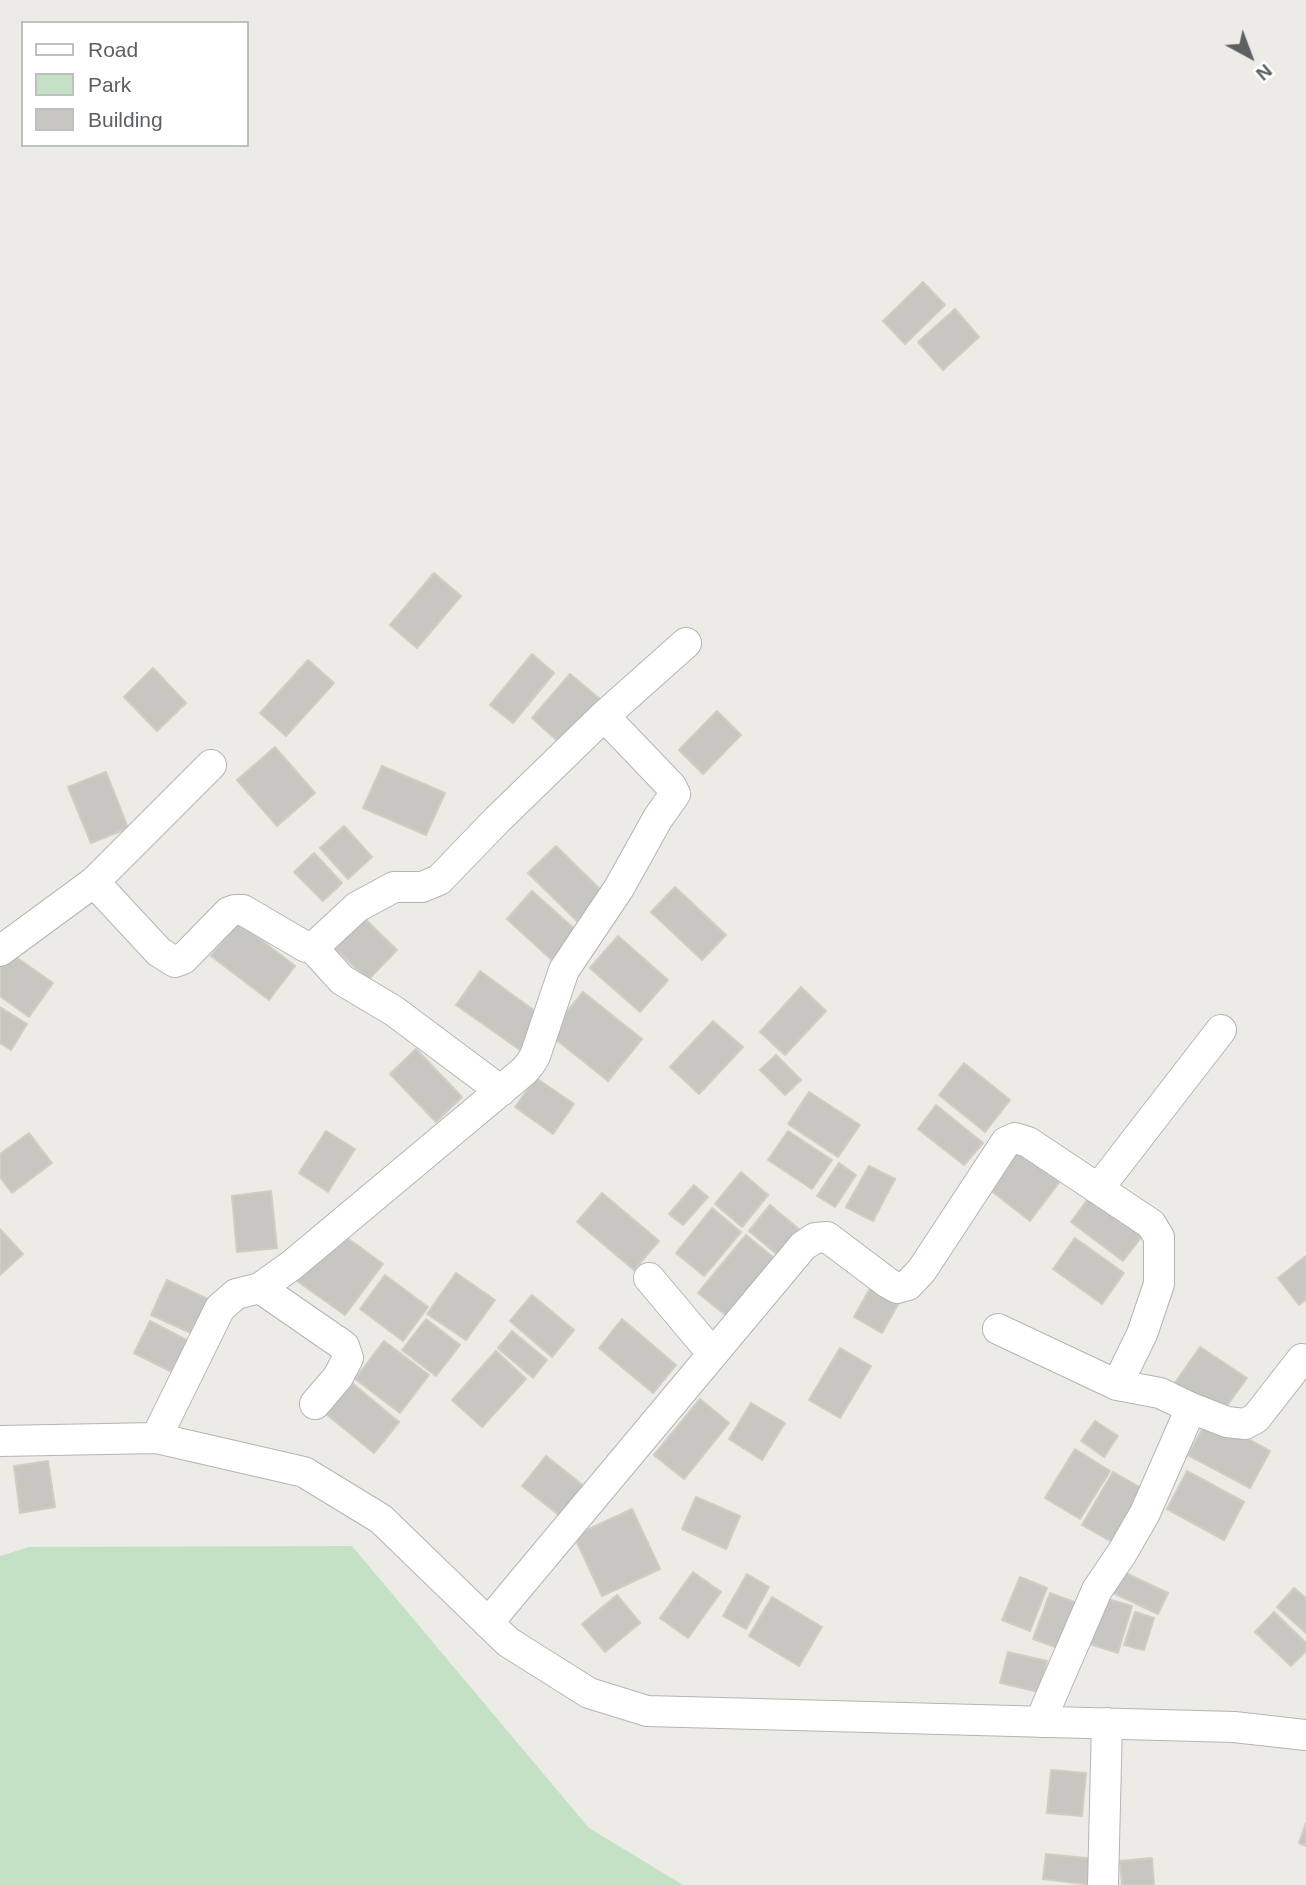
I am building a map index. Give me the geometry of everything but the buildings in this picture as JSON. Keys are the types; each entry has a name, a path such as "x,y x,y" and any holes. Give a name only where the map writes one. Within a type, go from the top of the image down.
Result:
{"street":[{"path":"94,882 159,952 175,962 183,959 229,912 235,910 243,910 306,947 311,946 325,940 358,907 394,887 422,887 439,880 533,784 686,643"},
{"path":"156,1438 220,1308 236,1294 260,1288 292,1265 501,1091 524,1071 535,1056 564,970 619,888 675,794 671,786 604,716"},
{"path":"0,951 94,882 211,765"},
{"path":"311,946 342,980 394,1011 501,1091"},
{"path":"1098,1189 1220,1030"},
{"path":"488,1623 803,1246 815,1238 827,1237 897,1288 908,1285 922,1270 1006,1142 1015,1138 1028,1142 1151,1224 1160,1237 1159,1284 1142,1334 1117,1385"},
{"path":"649,1278 712,1353"},
{"path":"260,1288 344,1346 348,1358 338,1377 315,1404"},
{"path":"998,1329 1117,1385 1160,1393 1227,1422 1245,1424 1256,1418 1302,1359 1306,1363"},
{"path":"1040,1723 1097,1590 1145,1513 1191,1408"},
{"path":"0,1440 156,1438 304,1472 381,1519 508,1642 589,1692 647,1711 1234,1727 1306,1735"},
{"path":"1103,1885 1107,1723"}],"green space":[{"path":"352,1546 589,1828 683,1885 0,1885 0,1556 29,1547"}]}
